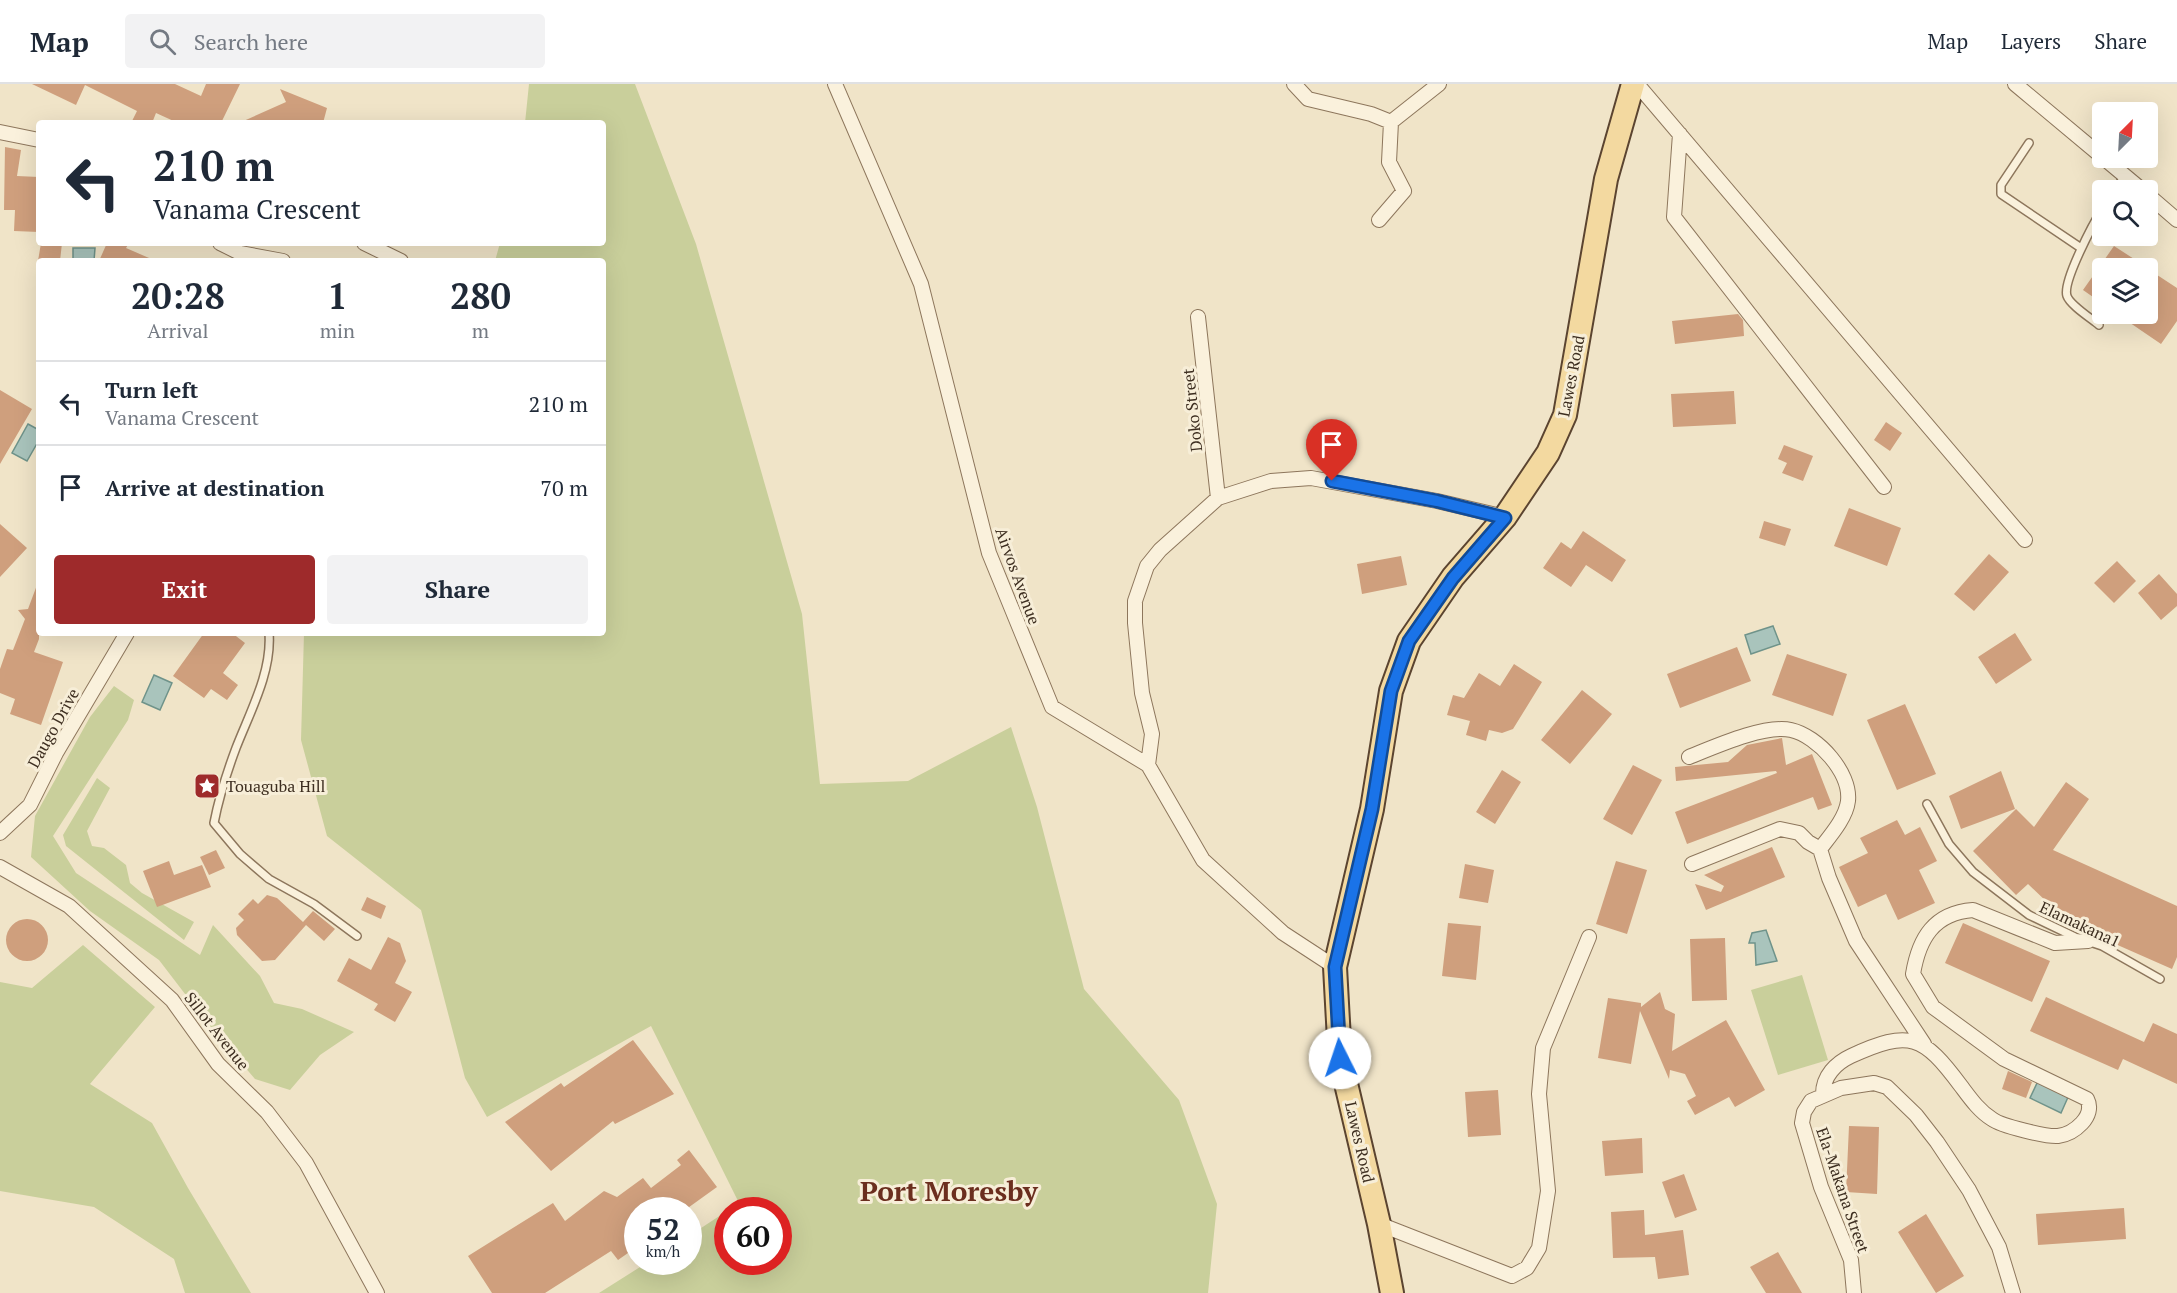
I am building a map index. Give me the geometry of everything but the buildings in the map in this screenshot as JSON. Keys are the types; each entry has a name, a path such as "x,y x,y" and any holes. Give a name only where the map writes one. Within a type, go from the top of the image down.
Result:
{"main road":[{"name":"Lawes Road","path":"1392,1293 1379,1224 1340,1058 1335,967 1372,809 1391,691 1409,641 1453,578 1505,518 1548,453 1566,415 1606,179 1635,84"}],"street":[{"name":"Airvos Avenue","path":"835,84 921,284 989,553 1052,707 1148,765 1203,860 1283,933 1335,967"},
{"path":"1294,84 1308,99 1371,114 1391,122"},
{"path":"1379,220 1404,191 1389,162 1391,122 1438,84"},
{"path":"1635,84 2025,540"},
{"path":"2015,84 2130,180"},
{"path":"0,132 36,139"},
{"path":"1680,134 1674,217 1884,486"},
{"path":"2158,203 2177,219"},
{"path":"225,246 240,254 265,258"},
{"path":"370,246 395,258"},
{"name":"Doko Street","path":"1198,317 1218,498"},
{"path":"1148,765 1152,734 1142,693 1135,601 1147,566 1160,550 1218,498 1271,481 1311,478 1437,501 1505,518"},
{"name":"Daugo Drive","path":"0,833 30,805 56,753 125,636"},
{"path":"1689,757 1734,739 1767,731 1790,729 1808,737 1826,751 1840,770 1846,784 1848,802 1836,829 1820,849"},
{"path":"1692,864 1779,829 1799,833 1820,849 1829,878 1856,941 1924,1044 1954,1076 1972,1100 1991,1119 2004,1126 2058,1136 2079,1126 2089,1113 2090,1105 2087,1099 2004,1059 1933,1007 1913,974 1916,956 1925,937 1940,920 1959,911 1973,910 2055,943 2088,941"},
{"name":"Sillot Avenue","path":"0,867 69,906 172,1000 218,1064 267,1112 306,1163 377,1293"},
{"path":"1379,1224 1512,1276 1527,1268 1539,1248 1548,1191 1539,1094 1543,1048 1589,937"},
{"path":"1924,1044 1902,1039 1869,1048 1841,1061 1827,1078 1823,1086 1823,1094 1857,1084 1874,1083 1887,1087 1916,1114 1969,1190 1998,1247 2013,1293"},
{"name":"Ela-Makana Street","path":"1823,1094 1811,1101 1804,1112 1802,1124 1821,1186 1851,1260 1854,1293"}],"lane":[{"path":"2029,143 2001,185 2001,194 2081,248"},
{"path":"2122,180 2125,176"},
{"path":"2092,228 2081,248 2067,289 2067,296 2072,304 2100,325"},
{"path":"269,636 270,647 254,707 237,746 219,799 214,823 240,854 269,879 314,904 357,936"},
{"name":"Elamakana1","path":"1927,804 1949,844 1973,872 2029,915 2102,946 2160,979"}],"green space":[{"path":"529,84 635,84 696,244 802,614 820,784 908,781 1011,727 1037,807 1084,989 1179,1100 1217,1204 1208,1293 599,1293 627,1275 702,1275 702,1227 714,1220 714,1275 792,1275 792,1197 736,1197 651,1026 487,1117 465,1078 421,910 327,836 301,740 304,636 606,636 606,258 496,258 499,246 606,246 606,120 525,120"},
{"path":"114,686 134,700 128,720 53,836 76,873 200,955 213,925 260,976 274,1003 302,1009 354,1032 320,1055 290,1090 255,1079 208,1024 159,960 90,911 31,857 35,816 90,717"},
{"path":"97,778 110,788 87,831 92,846 104,848 126,865 130,883 142,893 194,922 184,940 66,846 63,835"},
{"path":"83,945 155,1007 90,1084 152,1123 251,1293 185,1293 174,1259 94,1207 0,1191 0,982 32,988"},
{"path":"1802,975 1828,1060 1778,1075 1751,990"}],"water":[{"path":"73,248 95,248 94,258 73,258"},
{"path":"28,424 36,428 36,445 27,461 12,453"},
{"path":"1773,626 1780,644 1751,654 1745,635"},
{"path":"154,675 172,683 160,710 142,702"},
{"path":"1766,930 1777,961 1756,965 1755,943 1749,943 1752,933"},
{"path":"2038,1081 2069,1095 2061,1113 2030,1098"}],"place":[{"name":"Touaguba Hill","path":"207,786"}],"district":[{"name":"Port Moresby","path":"949,1190"}],"route":[{"path":"1332,481 1437,501 1505,518 1453,578 1409,641 1391,691 1372,809 1335,967 1340,1058"}]}
